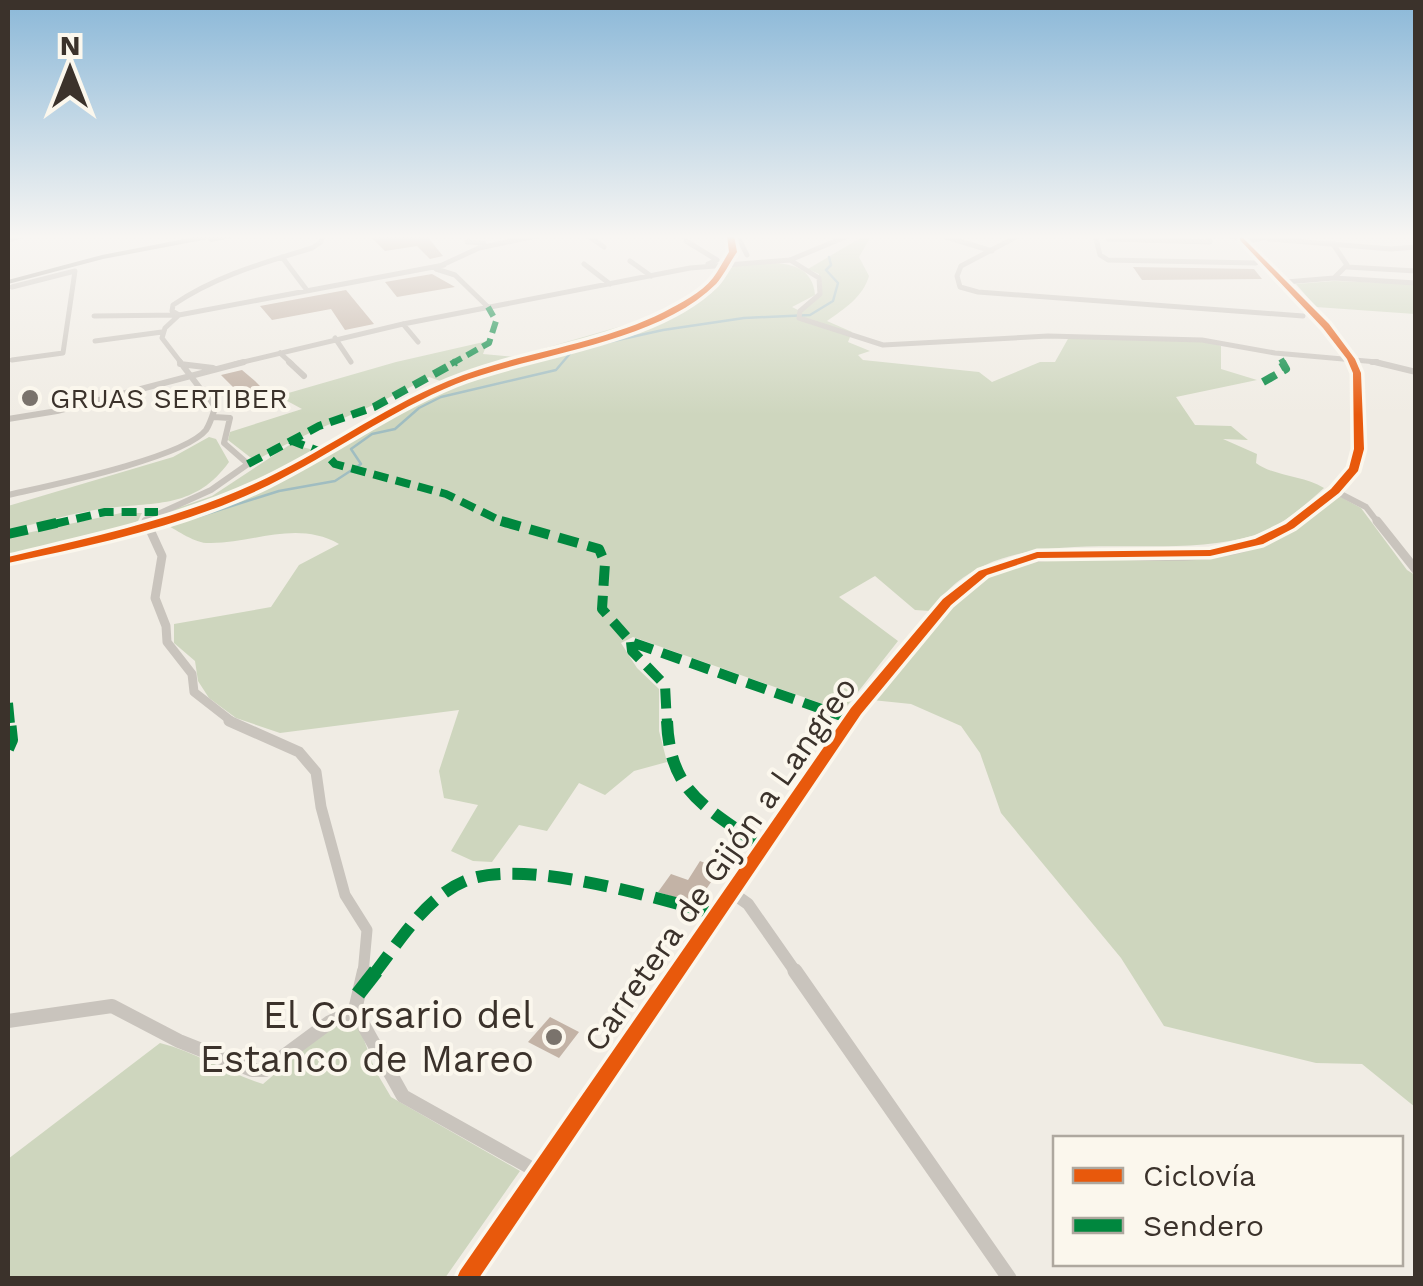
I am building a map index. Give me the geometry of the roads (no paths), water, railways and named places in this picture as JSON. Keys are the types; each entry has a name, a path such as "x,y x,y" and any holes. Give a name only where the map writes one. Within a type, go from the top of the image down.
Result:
{"street":[{"path":"12,360 63,353 71,295"},
{"path":"179,315 172,311 173,306 186,295"},
{"path":"94,316 179,315 281,295"},
{"path":"180,364 216,369 336,338 553,295"},
{"path":"819,295 798,316 883,345 1048,336 1202,340 1278,356 1371,361 1416,372"},
{"path":"1019,295 1303,316"},
{"name":"Carretera de Gijón a Langreo","path":"467,1278 856,711 947,602 983,574 1021,558 1055,552 1162,555 1228,550 1259,542 1290,526 1335,491 1354,469 1359,449 1357,373 1345,348 1298,295"},
{"path":"477,296 492,301 522,301"},
{"path":"477,296 488,308"},
{"path":"457,314 474,304 477,296"},
{"path":"95,340 162,332 179,315"},
{"path":"403,324 418,342"},
{"path":"8,496 161,454 200,436 216,408 188,377 162,338 162,332"},
{"path":"336,338 352,362"},
{"path":"1345,348 1371,361"},
{"path":"280,352 304,376"},
{"path":"1357,373 1371,361"},
{"path":"156,385 176,372 180,364"},
{"path":"123,394 240,364"},
{"path":"8,419 123,394 229,365"},
{"path":"198,390 216,369"},
{"path":"142,389 180,384 198,390"},
{"path":"214,417 230,418 224,442 248,464 211,490 147,520 145,524 162,556 155,598 166,626 166,642 192,674 194,692 204,704 229,721 299,752 316,772 321,807 345,895 367,930 368,952 355,1010"},
{"path":"1335,491 1366,508 1416,570"},
{"path":"731,892 748,904 1009,1278"},
{"path":"8,1021 112,1006 178,1040 252,1070 265,1070 334,1016 355,1010"},
{"path":"355,1010 366,1021 388,1075 403,1096 541,1173"}],"waterway":[{"path":"197,517 279,491 335,481 361,464 351,449 372,434 395,429 419,408 441,397 556,370 573,350 663,330 744,318 810,315 833,301 835,295"},
{"path":"8,563 140,530"}],"place":[{"name":"GRUAS SERTIBER","path":"30,398"},
{"name":"El Corsario del Estanco de Mareo","path":"554,1037"}]}
